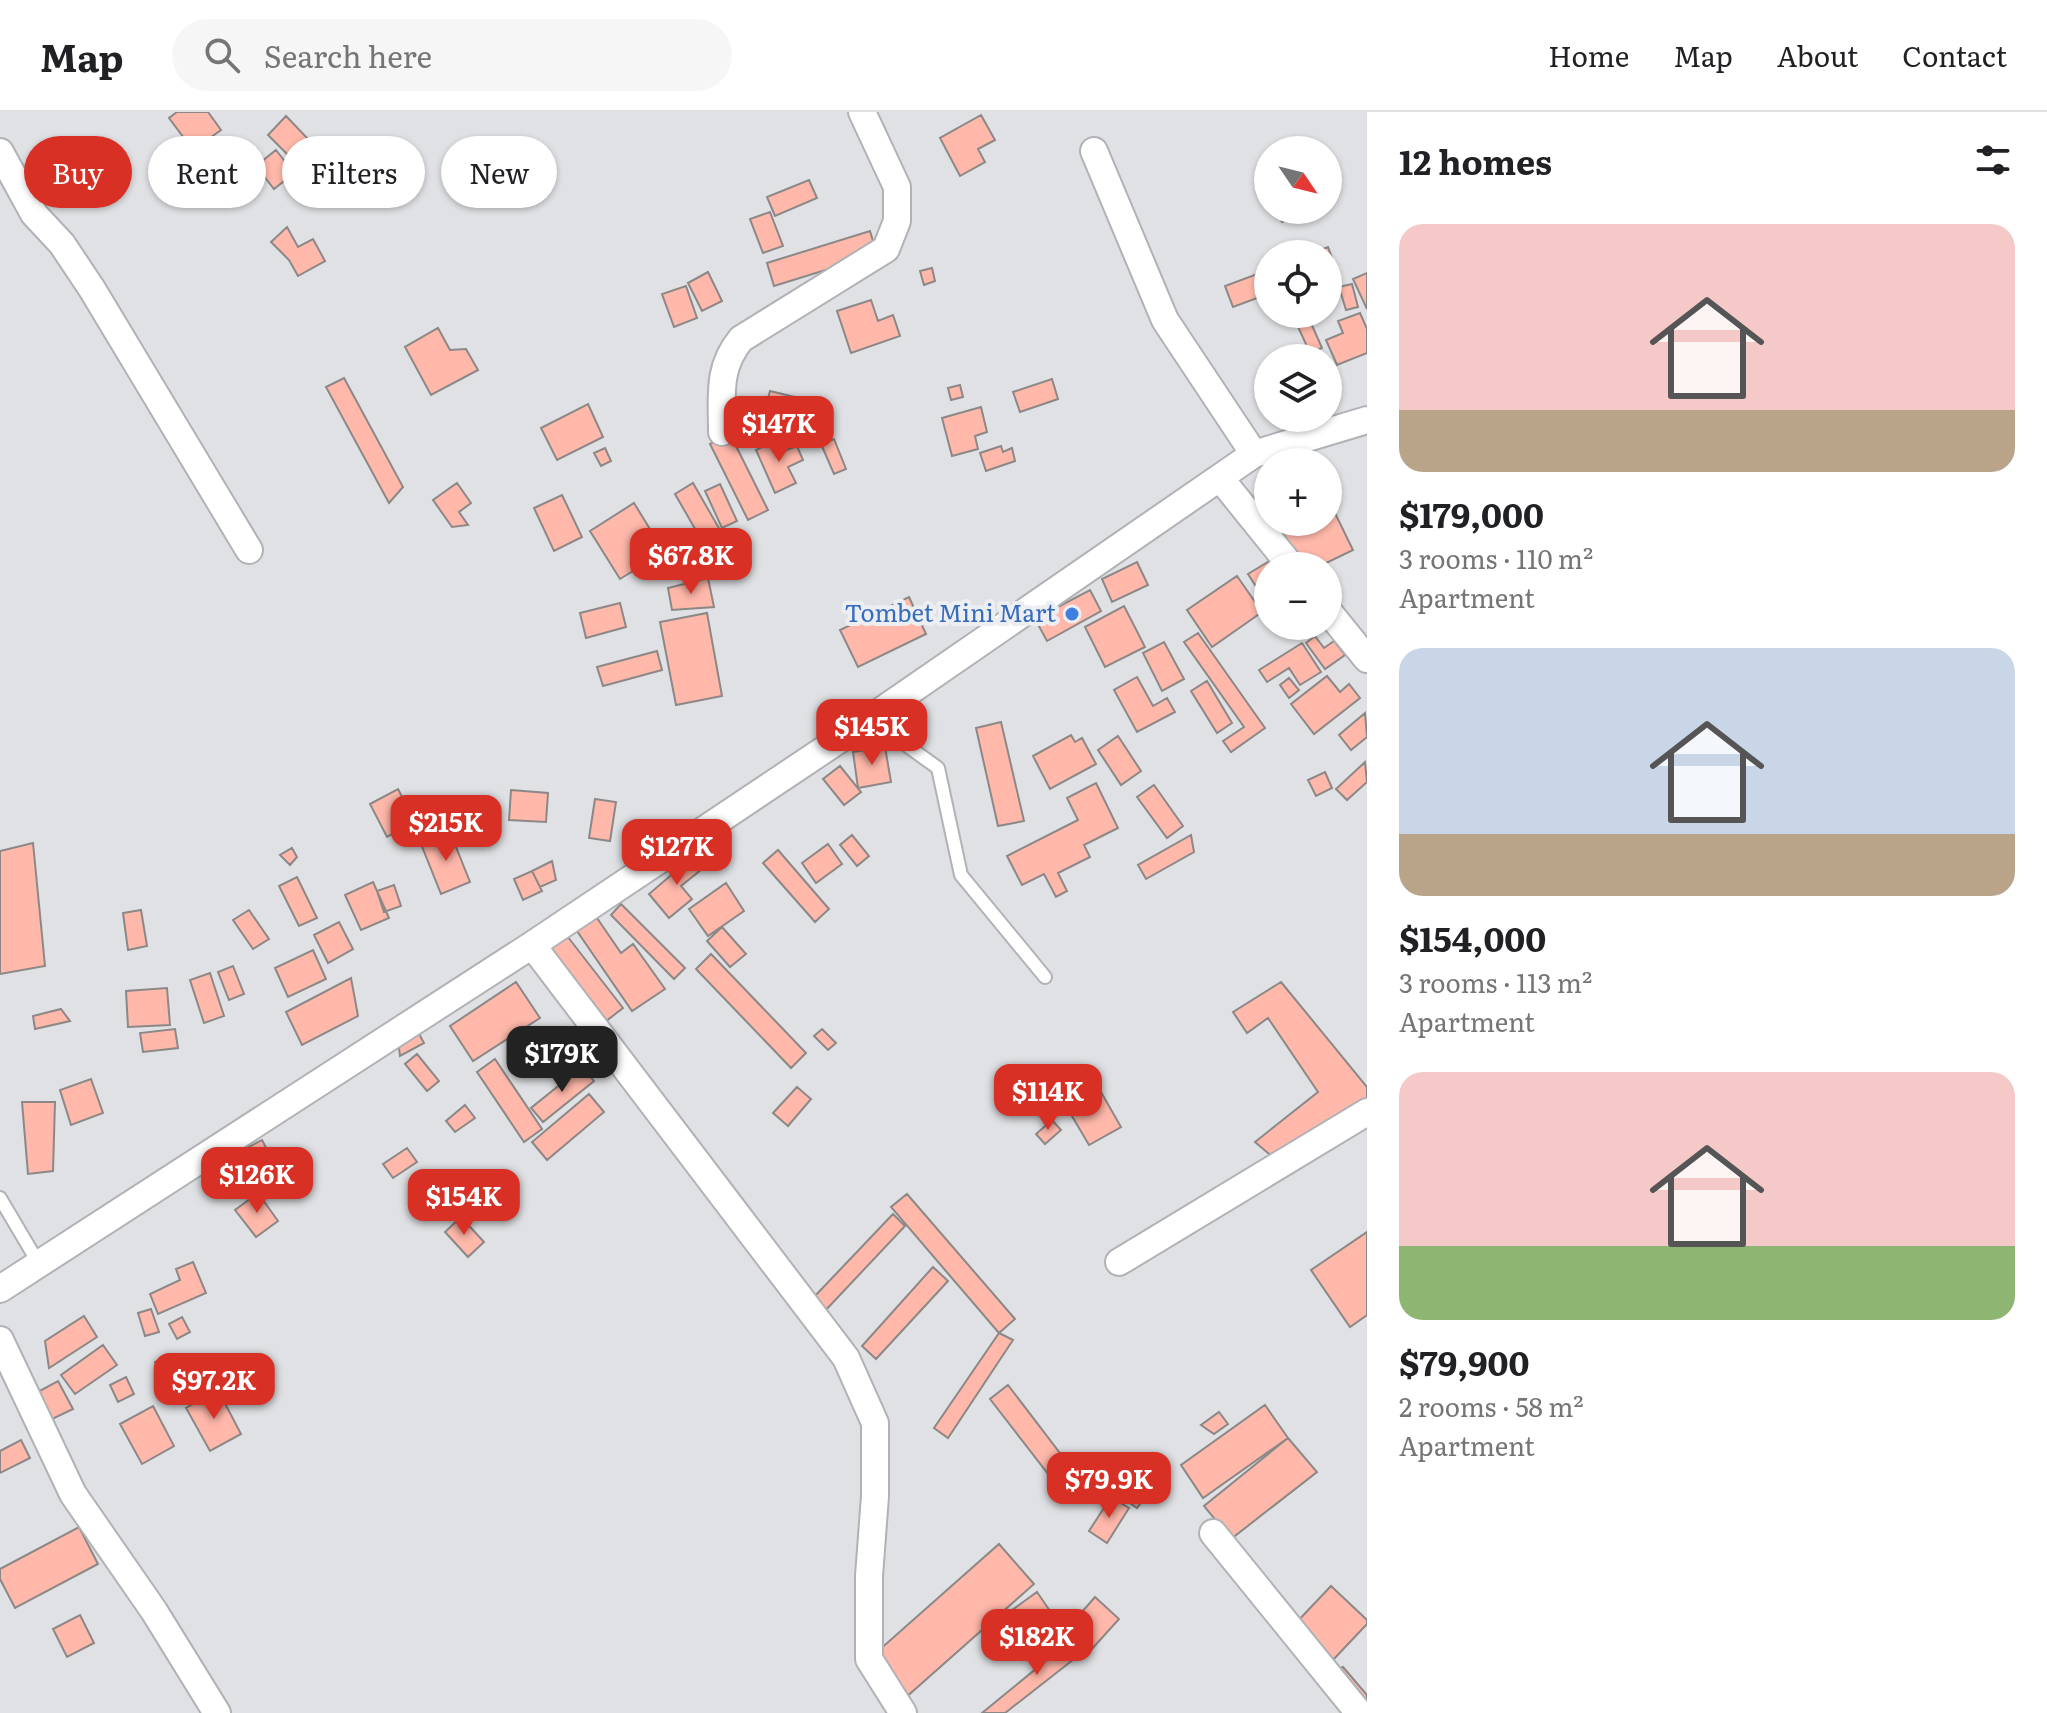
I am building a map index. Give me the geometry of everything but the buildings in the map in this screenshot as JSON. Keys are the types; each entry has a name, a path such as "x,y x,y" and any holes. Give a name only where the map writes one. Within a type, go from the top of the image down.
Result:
{"street":[{"path":"722,432 722,376 729,354 741,339 886,249 897,221 897,187 862,112"},
{"path":"0,1289 532,945 852,731 1254,454 1165,320 1094,151"},
{"path":"0,152 34,214 62,244 92,289 249,550"},
{"path":"1274,448 1367,420"},
{"path":"1220,478 1280,552"},
{"path":"1342,628 1367,659"},
{"path":"532,945 846,1358 875,1423 869,1659 903,1713"},
{"path":"1119,1262 1367,1112"},
{"path":"0,1340 73,1494 154,1611 217,1713"},
{"path":"1213,1533 1359,1713"}],"lane":[{"path":"852,731 895,737 938,768 961,875 1045,977"},
{"path":"0,1198 39,1264"}],"place":[{"name":"Tombet Mini Mart","path":"1072,614"}]}
